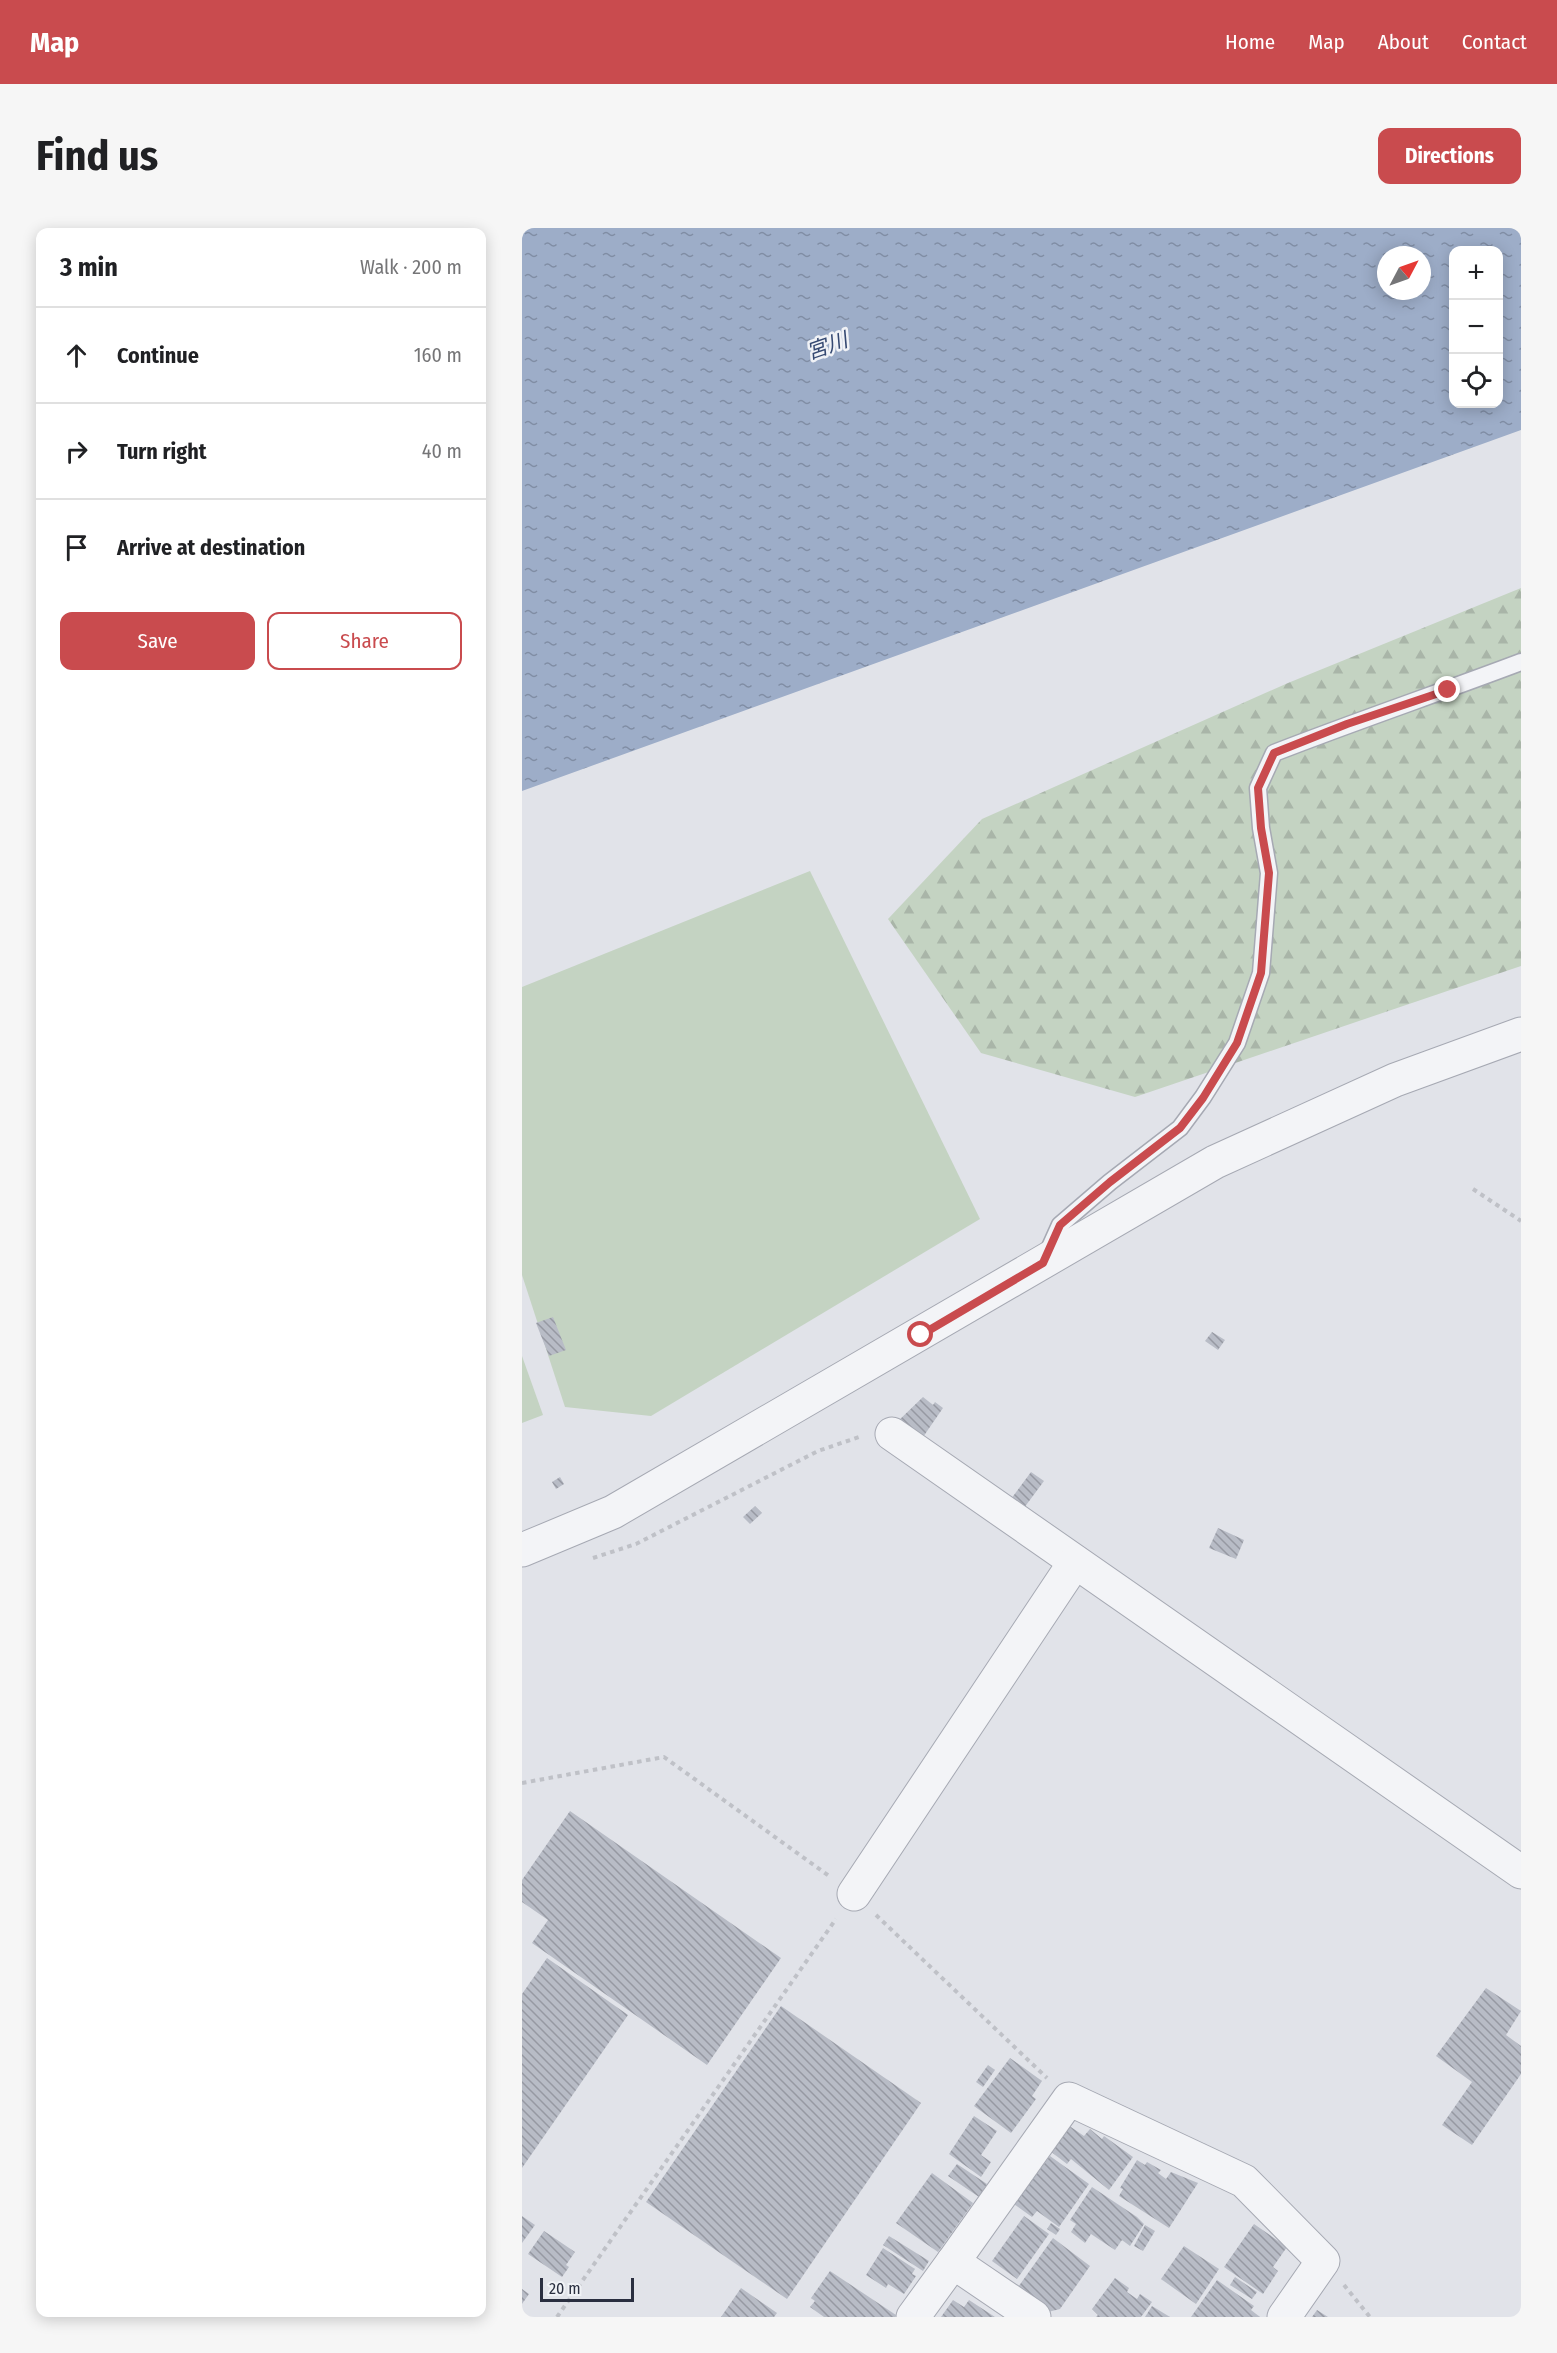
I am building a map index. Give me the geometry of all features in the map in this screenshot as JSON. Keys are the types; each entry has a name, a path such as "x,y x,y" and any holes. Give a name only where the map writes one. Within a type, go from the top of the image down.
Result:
{"street":[{"path":"522,1550 613,1512 1215,1162 1395,1080 1521,1034"},
{"path":"892,1434 1521,1872"},
{"path":"854,1894 1075,1562"},
{"path":"913,2317 1069,2099 1244,2181 1323,2261 1284,2317"},
{"path":"952,2262 1034,2317"}],"lane":[{"path":"1043,1263 1060,1225 1110,1182 1180,1128 1203,1098 1237,1043 1261,973 1269,873 1261,828 1258,788 1274,753 1521,662"}],"path":[{"path":"1473,1189 1521,1221"},
{"path":"584,1562 636,1544 818,1450 859,1436 892,1434"},
{"path":"522,1783 664,1757 854,1894 1069,2099"},
{"path":"557,2317 854,1894"}],"green space":[{"path":"1521,588 1521,966 1135,1097 981,1053 888,919 982,819 1288,683"},
{"path":"810,871 980,1219 651,1416 565,1407 522,1275 522,987"},
{"path":"522,1356 543,1415 522,1423"}],"water":[{"name":"宮川","path":"522,228 1521,228 1521,430 522,791"}],"building":[{"path":"553,1317 566,1350 549,1356 536,1323"},
{"path":"1212,1332 1225,1340 1218,1350 1205,1341"},
{"path":"923,1397 933,1405 935,1402 943,1408 921,1440 896,1423"},
{"path":"1031,1472 1044,1481 1024,1508 1011,1499"},
{"path":"560,1477 564,1484 556,1489 552,1482"},
{"path":"755,1506 762,1513 750,1524 743,1517"},
{"path":"1218,1528 1244,1540 1236,1559 1209,1548"},
{"path":"570,1811 781,1958 707,2065 532,1943 548,1920 522,1902 522,1880"},
{"path":"547,1958 628,2015 522,2168 522,1994"},
{"path":"1486,1988 1521,2011 1506,2035 1521,2046 1521,2074 1472,2145 1442,2125 1472,2082 1436,2056"},
{"path":"781,2006 921,2103 787,2299 646,2202"},
{"path":"1010,2058 1042,2081 1032,2096 1036,2099 1011,2133 974,2106"},
{"path":"988,2065 995,2070 983,2087 976,2082"},
{"path":"974,2116 997,2131 981,2155 991,2162 981,2177 949,2154"},
{"path":"1068,2125 1084,2136 1090,2129 1102,2139 1104,2136 1133,2157 1109,2190 1071,2159 1067,2164 1050,2151"},
{"path":"1050,2156 1089,2184 1059,2227 1037,2211 1032,2217 1014,2204"},
{"path":"1137,2160 1145,2165 1147,2162 1161,2170 1158,2173 1166,2179 1171,2172 1198,2183 1169,2228 1119,2196 1123,2189 1120,2188"},
{"path":"957,2164 987,2184 979,2197 948,2176"},
{"path":"932,2173 973,2203 938,2252 896,2223"},
{"path":"1092,2187 1144,2224 1130,2246 1122,2240 1115,2250 1091,2234 1085,2243 1071,2232 1076,2224 1070,2220"},
{"path":"522,2216 535,2225 522,2243"},
{"path":"1024,2216 1049,2234 1017,2279 992,2261"},
{"path":"1051,2223 1060,2229 1056,2235 1047,2229"},
{"path":"1254,2224 1287,2247 1273,2267 1278,2271 1263,2294 1224,2267"},
{"path":"1145,2225 1155,2231 1143,2251 1134,2246"},
{"path":"544,2231 575,2252 566,2265 569,2267 562,2277 528,2254"},
{"path":"889,2236 929,2261 923,2271 883,2245"},
{"path":"1053,2238 1090,2266 1060,2309 1048,2312 1016,2290"},
{"path":"1184,2246 1219,2269 1196,2304 1161,2279"},
{"path":"883,2248 915,2269 912,2274 916,2276 904,2294 888,2284 886,2288 866,2275"},
{"path":"830,2271 896,2315 895,2317 824,2317 810,2307 815,2301 811,2298"},
{"path":"1235,2277 1257,2292 1252,2299 1230,2285"},
{"path":"1115,2278 1129,2288 1127,2292 1137,2299 1140,2294 1152,2302 1141,2317 1096,2317 1098,2315 1092,2309"},
{"path":"1217,2280 1254,2306 1251,2310 1260,2317 1191,2317"},
{"path":"741,2288 777,2313 774,2317 721,2317"},
{"path":"522,2289 529,2294 522,2304"},
{"path":"953,2300 964,2307 969,2300 995,2317 941,2317"},
{"path":"1152,2306 1170,2317 1145,2317"},
{"path":"1317,2310 1328,2317 1312,2317"}],"route":[{"path":"921,1335 1043,1263 1060,1225 1110,1182 1180,1128 1203,1098 1237,1043 1261,973 1269,873 1261,828 1258,788 1274,753 1347,724 1448,690"}]}
